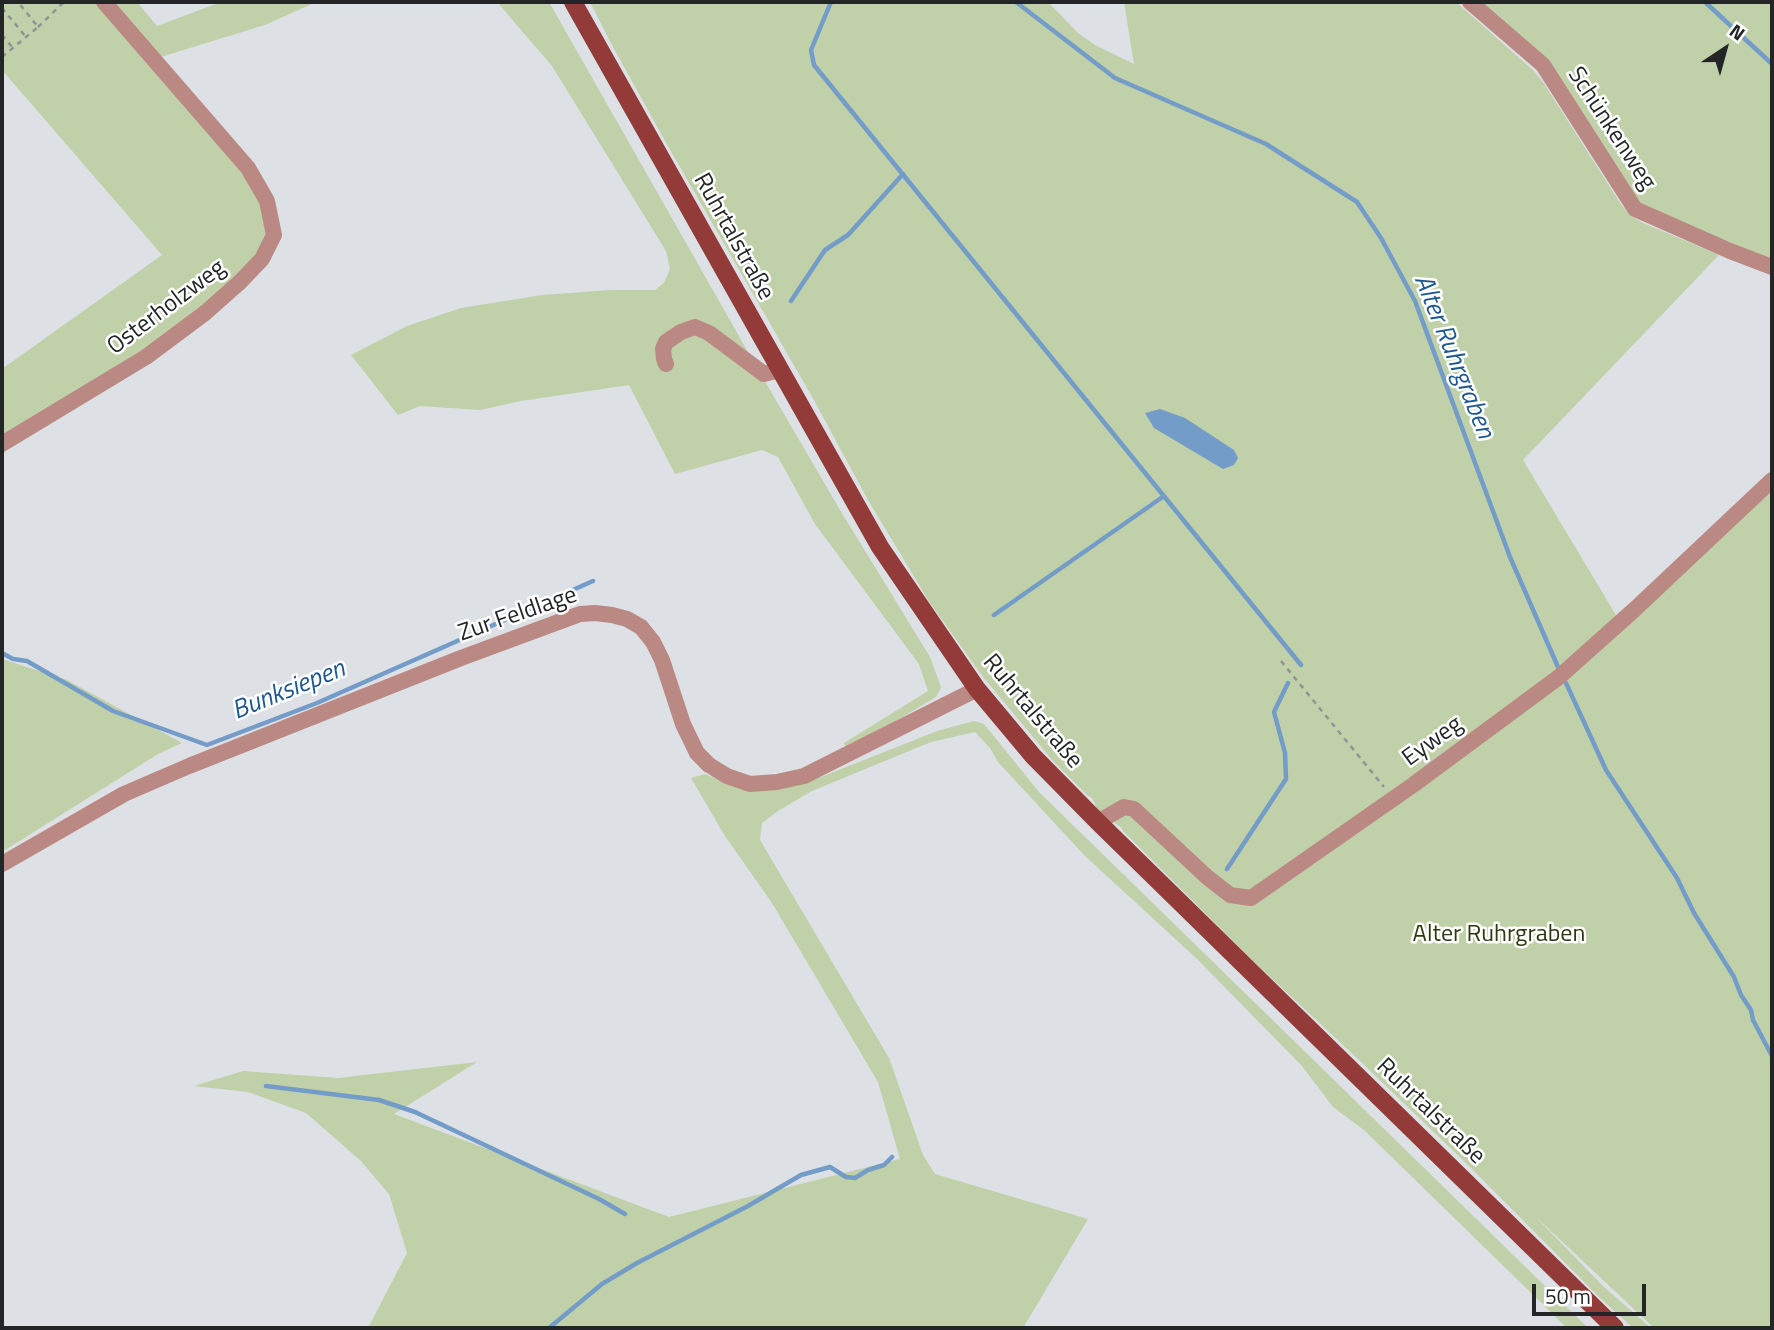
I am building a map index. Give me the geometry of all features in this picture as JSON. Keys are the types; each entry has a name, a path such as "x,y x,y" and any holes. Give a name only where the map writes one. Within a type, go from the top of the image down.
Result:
{"main road":[{"name":"Ruhrtalstraße","path":"573,2 880,547 977,689 1033,756 1098,822 1615,1328"}],"street":[{"name":"Osterholzweg","path":"2,444 146,357 205,313 262,259 274,235 267,201 248,168 104,2"},
{"name":"Schünkenweg","path":"1470,2 1543,65 1635,209 1772,267"},
{"path":"666,364 663,349 666,342 695,327 709,333 764,374 779,370"},
{"name":"Eyweg","path":"1098,822 1124,807 1134,809 1230,895 1251,898 1423,778 1559,677 1772,480"},
{"name":"Zur Feldlage","path":"2,864 124,794 461,658 580,614 612,615 641,627 662,660 683,724 696,753 727,776 750,784 804,776 977,689"}],"path":[{"path":"18,2 38,27"},
{"path":"2,57 64,2"},
{"path":"2,8 26,37"},
{"path":"2,35 13,48"},
{"path":"1281,661 1393,798"}],"green space":[{"path":"2,2 137,2 157,26 221,2 316,2 265,25 154,59 248,168 273,235 205,313 2,444 2,369 162,255 2,70"},
{"path":"497,2 549,2 752,359 930,657 941,687 936,697 847,750 844,743 928,691 919,664 815,524 778,457 762,450 675,474 629,385 480,410 420,406 398,415 351,355 407,326 461,308 542,295 655,290 664,283 670,269 666,251 552,66"},
{"path":"590,2 1048,2 1078,33 1095,45 1134,64 1124,2 1456,2 1543,82 1629,214 1641,222 1719,255 1523,460 1620,622 1772,480 1772,1328 1654,1328 1534,1215 1603,1286 1651,1328 1633,1328 1470,1167 1248,956 1122,828 1099,812 1092,798 1053,761 983,677 930,603 868,500 814,400 669,148"},
{"path":"1470,2 1772,2 1772,267 1635,209 1543,65"},
{"path":"2,659 67,680 182,743 158,754 2,852"},
{"path":"974,721 984,724 1039,792 1588,1328 1567,1328 1364,1130 1333,1107 1302,1066 1197,959 1084,855 998,762 990,748 975,732 931,742 812,791 762,823 760,840 889,1058 923,1155 935,1174 1088,1219 1023,1328 368,1328 407,1253 389,1194 361,1161 306,1113 248,1092 194,1086 243,1071 338,1078 477,1062 394,1114 669,1217 900,1159 878,1082 772,903 725,836 691,778 705,774 737,787 764,791 816,779 937,731"}],"water":[{"path":"1160,409 1185,418 1234,450 1238,458 1234,465 1223,469 1154,428 1145,413"}],"waterway":[{"path":"831,2 811,50 814,65 1301,665"},
{"name":"Alter Ruhrgraben","path":"1016,2 1115,78 1266,144 1357,202 1381,238 1415,301 1510,557 1558,667"},
{"path":"1705,2 1772,64"},
{"path":"791,301 825,250 848,235 903,174"},
{"path":"994,615 1164,496"},
{"name":"Bunksiepen","path":"2,653 13,659 27,661 113,711 207,745 317,703 593,581"},
{"path":"1227,869 1286,779 1285,753 1274,712 1288,683"},
{"name":"Alter Ruhrgraben","path":"1566,683 1606,770 1677,878 1694,913 1734,977 1772,1056"},
{"path":"266,1086 379,1100 415,1112 599,1199 625,1214"},
{"path":"549,1328 602,1284 801,1175 830,1167 846,1177 855,1178 884,1165 892,1157"}]}
